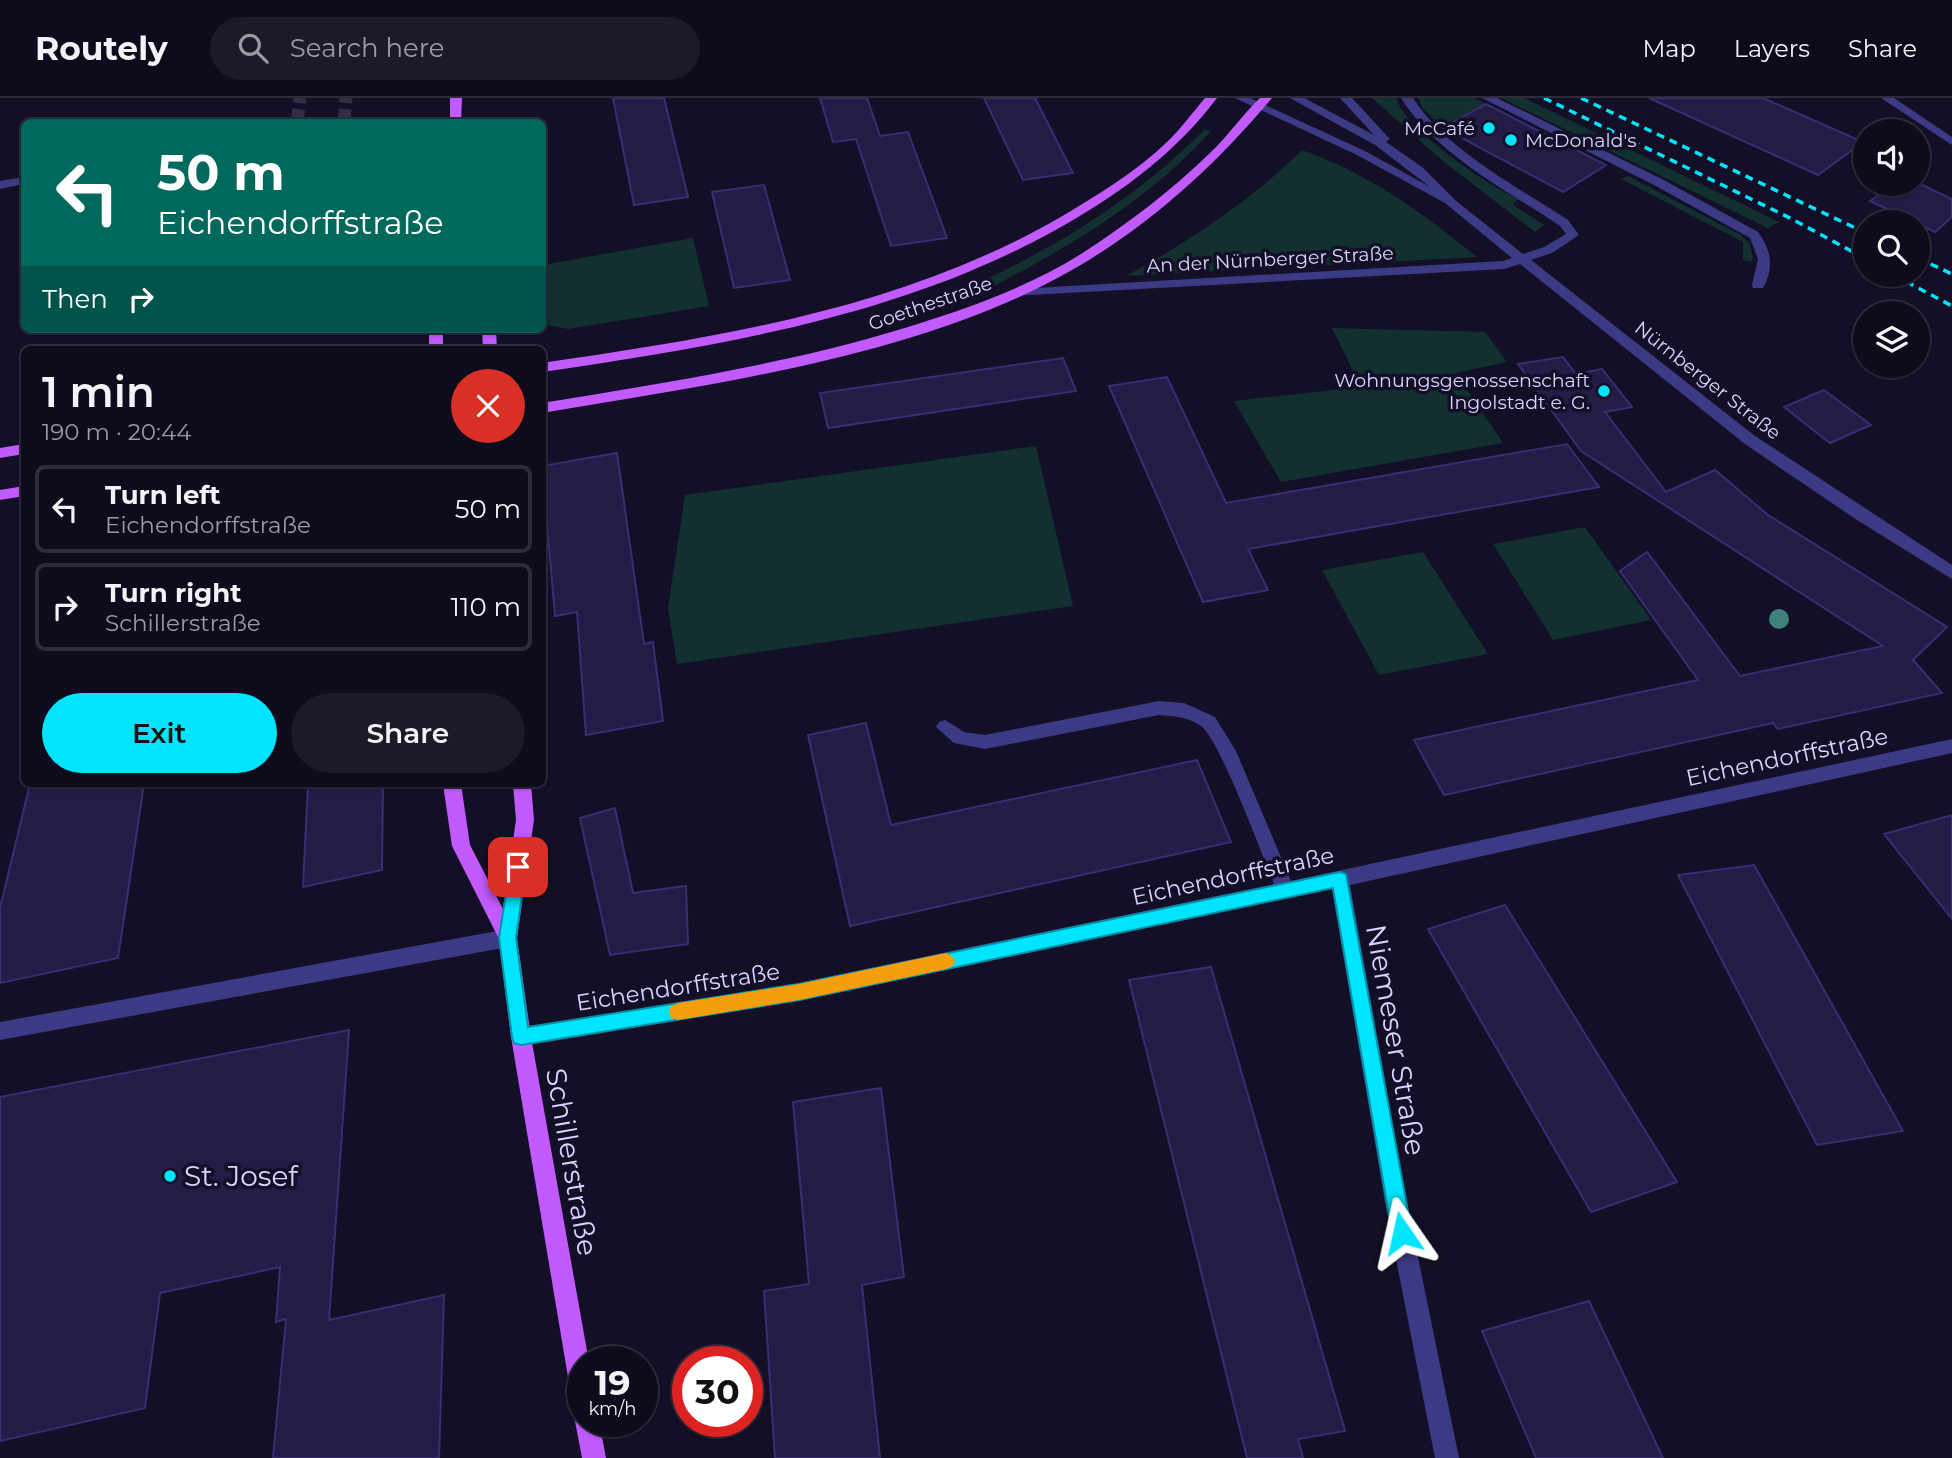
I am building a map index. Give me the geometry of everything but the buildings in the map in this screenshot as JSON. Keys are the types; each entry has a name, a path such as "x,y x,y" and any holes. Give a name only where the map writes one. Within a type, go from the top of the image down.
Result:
{"main road":[{"path":"456,98 457,119"},
{"name":"Goethestraße","path":"546,367 789,327 894,298 956,275 1011,251 1094,203 1167,148 1211,98"},
{"name":"Goethestraße","path":"546,407 757,372 849,350 935,324 1018,293 1081,259 1154,208 1212,158 1262,101"},
{"path":"0,453 21,450"},
{"path":"0,495 21,492"},
{"name":"Schillerstraße","path":"452,787 461,846 508,938"},
{"name":"Schillerstraße","path":"522,787 525,820 508,938 521,1037 575,1346"},
{"path":"590,1437 594,1458"}],"street":[{"name":"Nürnberger Straße","path":"1241,98 1262,101 1362,153 1435,197 1451,203"},
{"name":"Nürnberger Straße","path":"1296,98 1398,154 1430,179 1451,203 1750,440 1952,573"},
{"path":"1346,98 1398,154"},
{"name":"An der Nürnberger Straße","path":"1018,293 1504,265 1524,260 1573,235 1564,223 1482,169 1421,118 1407,98"},
{"path":"1488,98 1658,182 1754,235 1761,243 1766,266 1758,285"},
{"path":"1887,98 1952,142"},
{"path":"0,185 21,182"},
{"path":"945,727 960,738 985,742 1159,708 1184,710 1209,722 1227,751 1286,890"},
{"name":"Eichendorffstraße","path":"521,1037 799,992 1340,879 1952,746"},
{"name":"Niemeser Straße","path":"1340,879 1397,1208 1447,1458"},
{"path":"0,1031 508,938"}],"green space":[{"path":"1372,98 1396,98 1415,126 1431,141 1487,182 1518,199 1513,205 1544,225 1535,232 1444,162"},
{"path":"1418,98 1475,98 1486,104 1443,128 1423,109"},
{"path":"1501,98 1524,98 1779,222 1768,228"},
{"path":"1205,129 1211,131 1160,180 1104,222 1044,259 982,292 973,285 1036,254 1096,218 1153,176"},
{"path":"1302,150 1350,171 1394,196 1477,257 1126,276 1218,219 1262,186"},
{"path":"1628,176 1741,235 1750,244 1753,258 1751,262 1743,260 1743,242 1621,179"},
{"path":"693,238 709,306 568,329 546,325 546,264"},
{"path":"1332,328 1485,332 1507,362 1456,373 1503,443 1281,482 1234,401 1361,387"},
{"path":"1036,446 1073,606 677,664 668,608 685,495"},
{"path":"1585,527 1651,620 1553,640 1493,544"},
{"path":"1423,552 1488,654 1379,675 1322,570"}],"tunnel":[{"path":"297,119 300,98"},
{"path":"344,119 346,98"}],"railway":[{"path":"1544,98 1792,219 1853,252"},
{"path":"1581,98 1853,227"},
{"path":"1930,264 1952,274"},
{"path":"1916,287 1952,306"}],"slow traffic":[{"path":"678,1012 799,992 946,961"}],"place":[{"name":"McCafé","path":"1489,128"},
{"name":"McDonald's","path":"1511,140"},
{"name":"Wohnungsgenossenschaft Ingolstadt e. G.","path":"1604,391"},
{"name":"St. Josef","path":"170,1176"}],"route":[{"path":"518,867 508,938 521,1037 799,992 1340,879 1402,1233"}]}
